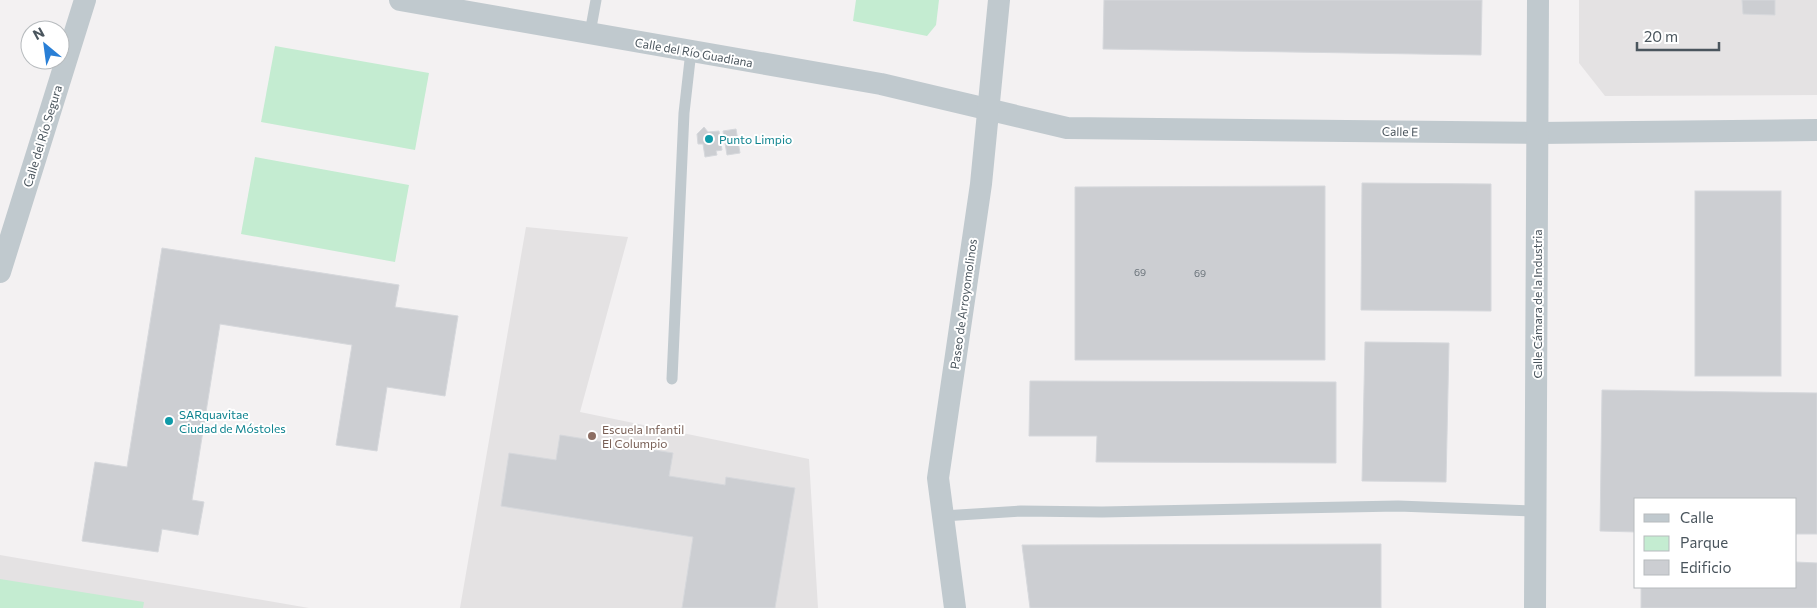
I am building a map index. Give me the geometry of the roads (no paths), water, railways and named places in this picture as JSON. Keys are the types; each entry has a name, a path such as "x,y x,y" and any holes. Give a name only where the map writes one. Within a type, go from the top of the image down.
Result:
{"street":[{"name":"Calle del Río Segura","path":"0,272 85,0"},
{"name":"Calle del Río Guadiana","path":"400,0 881,84 986,107"},
{"name":"Paseo de Arroyomolinos","path":"955,608 938,478 981,184 986,107 999,0"},
{"name":"Calle Cámara de la Industria","path":"1535,608 1538,0"},
{"name":"Calle E","path":"986,107 1068,128 1538,133 1817,130"}],"lane":[{"path":"590,33 596,0"},
{"path":"672,379 684,112 691,51"},
{"path":"943,516 1021,511 1112,512 1398,506 1535,511"}],"place":[{"name":"Punto Limpio","path":"709,139"},
{"name":"SARquavitae Ciudad de Móstoles","path":"169,421"},
{"name":"Escuela Infantil El Columpio","path":"592,436"}]}
